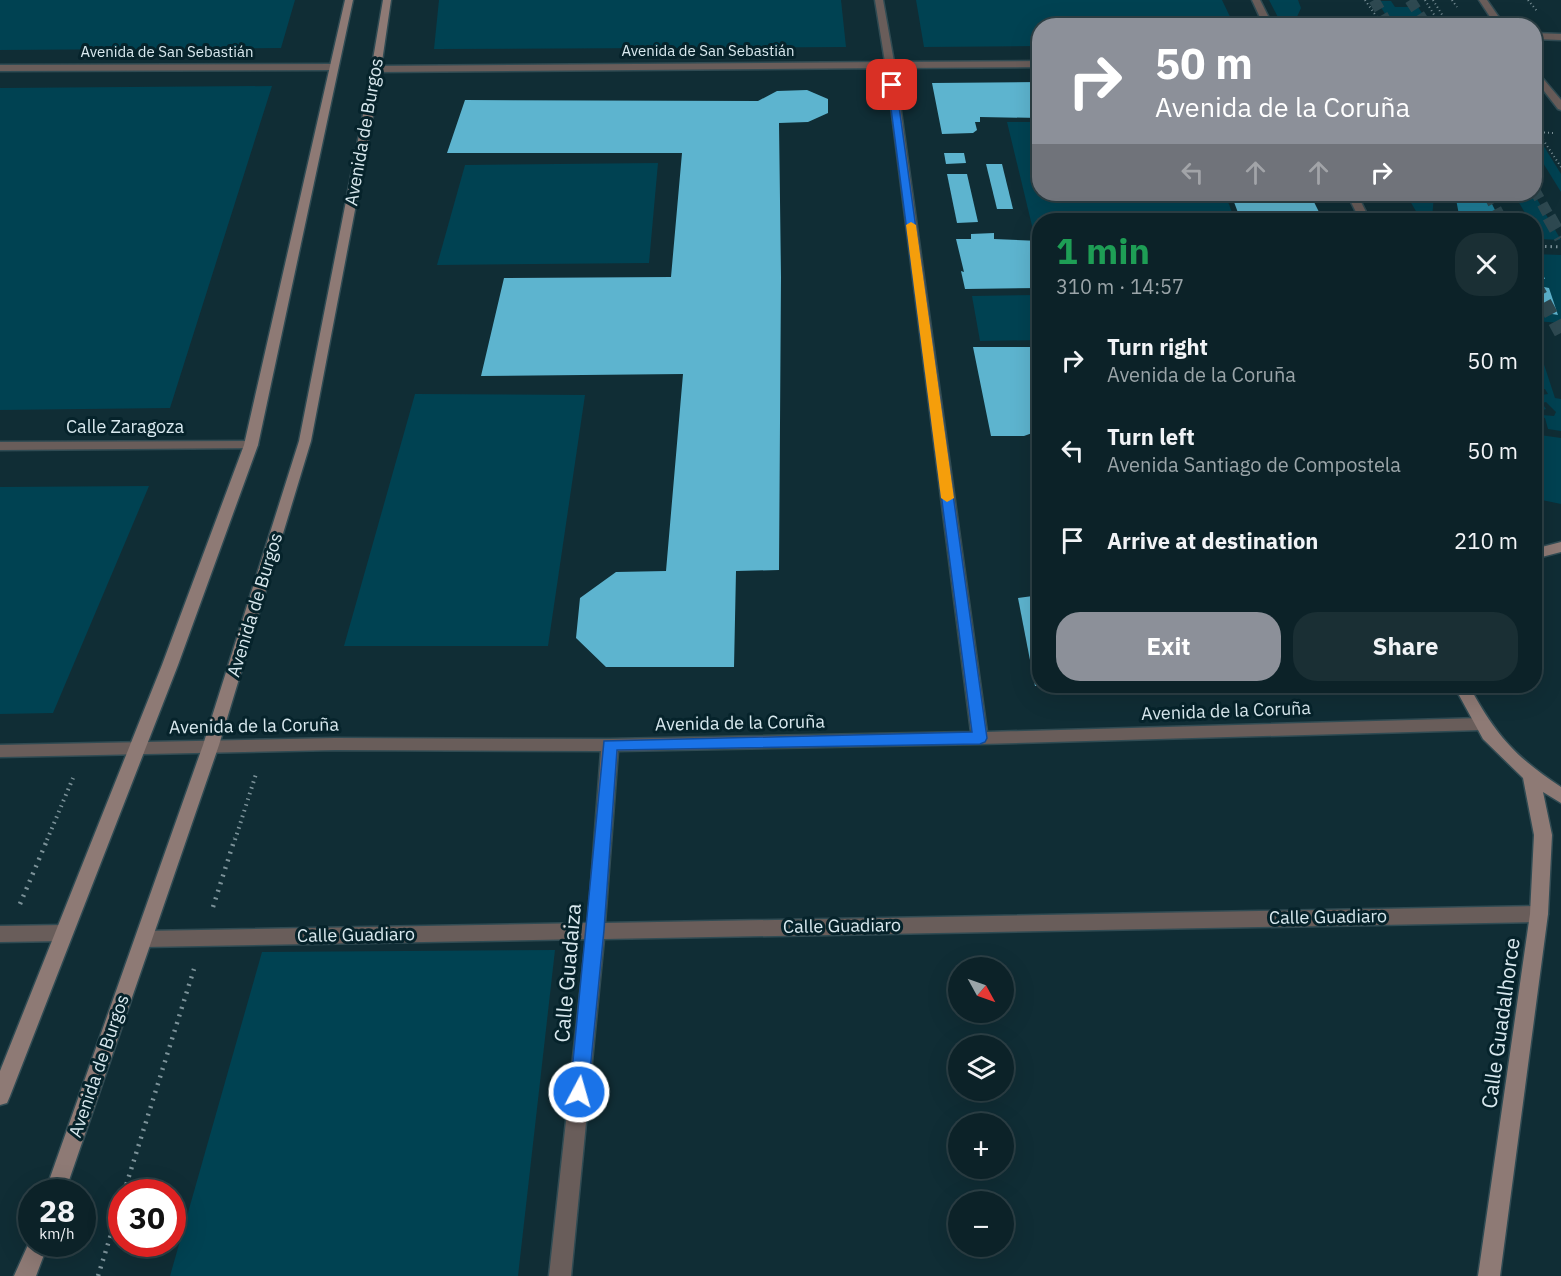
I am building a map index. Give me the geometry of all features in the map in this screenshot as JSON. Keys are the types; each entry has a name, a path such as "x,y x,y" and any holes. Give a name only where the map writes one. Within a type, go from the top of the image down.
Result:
{"street":[{"path":"0,1096 170,665 251,445 349,0"},
{"name":"Avenida de Burgos","path":"60,1179 211,746 305,441 387,0"},
{"path":"879,0 890,65 980,738"},
{"path":"1256,0 1265,18"},
{"path":"1483,0 1495,18"},
{"path":"1542,36 1561,37"},
{"name":"Avenida de San Sebastián","path":"376,69 1032,64"},
{"name":"Avenida de San Sebastián","path":"0,68 333,68"},
{"path":"1542,82 1561,107"},
{"name":"Calle Zaragoza","path":"0,446 251,445"},
{"path":"1542,552 1561,547"},
{"path":"1465,693 1481,724 1502,748 1532,776 1561,796"},
{"name":"Avenida de la Coruña","path":"0,751 211,746 610,745 980,738 1481,724"},
{"name":"Calle Guadaiza","path":"560,1276 596,930 610,745"},
{"name":"Calle Guadalhorce","path":"1489,1276 1539,914 1543,835 1532,776"},
{"name":"Calle Guadiaro","path":"144,939 1539,914"},
{"path":"4,934 64,933"},
{"path":"25,1276 32,1257"}],"path":[{"path":"1365,0 1377,18"},
{"path":"1427,0 1438,18"},
{"path":"1433,0 1444,18"},
{"path":"1542,132 1561,133"},
{"path":"1542,138 1561,167"},
{"path":"1542,246 1561,247"},
{"path":"4,934 85,749"},
{"path":"98,1276 108,1244"}],"shaded area":[{"path":"0,0 295,0 281,48 0,50"},
{"path":"439,0 841,0 846,47 434,49"},
{"path":"916,0 1222,0 1231,18 1032,18 1032,46 924,47"},
{"path":"1269,0 1298,0 1301,8 1296,18 1278,18"},
{"path":"1377,1 1391,1 1395,7 1418,7 1425,18 1388,18"},
{"path":"272,86 170,408 0,410 0,88"},
{"path":"1007,122 1032,122 1032,201 1228,201 1232,213 1032,213 1032,226"},
{"path":"1542,143 1561,174 1561,192 1542,161"},
{"path":"658,163 649,263 437,265 465,165"},
{"path":"1410,201 1433,201 1433,213 1417,213"},
{"path":"1456,201 1490,201 1496,213 1459,213"},
{"path":"1518,201 1538,201 1561,240 1542,239 1542,213 1525,213"},
{"path":"1542,254 1561,255 1561,323 1542,322 1542,312 1558,315 1549,289 1542,287 1542,279 1544,279"},
{"path":"1032,295 1032,340 980,341 972,296"},
{"path":"1542,358 1555,398 1561,399 1561,431 1548,429 1545,418 1542,418 1542,415 1554,416 1556,412 1546,402 1542,403 1542,395 1548,394 1545,389 1542,390"},
{"path":"415,394 585,395 548,646 344,646"},
{"path":"1542,435 1561,438 1561,504 1542,500"},
{"path":"149,486 53,713 0,714 0,487"},
{"path":"555,950 518,1276 170,1276 175,1257 186,1257 186,1220 262,952"}],"building":[{"path":"1032,82 1032,118 980,117 980,122 975,122 977,130 973,133 942,134 932,83"},
{"path":"807,90 828,99 828,113 808,122 779,123 781,277 779,570 736,571 734,667 606,667 576,638 580,598 616,572 666,571 683,374 481,376 504,278 671,277 682,153 447,153 465,100 758,101 777,91"},
{"path":"944,153 964,153 966,163 946,164"},
{"path":"986,164 1002,164 1013,209 997,209"},
{"path":"947,174 967,174 978,222 957,223"},
{"path":"1234,201 1314,201 1320,213 1238,213"},
{"path":"994,233 994,239 1032,241 1032,288 965,289 961,271 964,272 956,239 971,239 971,234"},
{"path":"1542,287 1549,288 1558,315 1542,312"},
{"path":"973,347 1032,347 1032,433 1024,436 991,436"},
{"path":"1032,596 1032,670 1018,598"}],"tunnel":[{"path":"1374,0 1384,18"},
{"path":"1410,0 1422,18"},
{"path":"1492,201 1498,213"},
{"path":"1541,201 1550,218"},
{"path":"1549,217 1561,238"},
{"path":"1542,298 1561,333"}],"slow traffic":[{"path":"911,225 947,498"}],"route":[{"path":"579,1092 596,930 610,745 980,738 892,85"}]}
